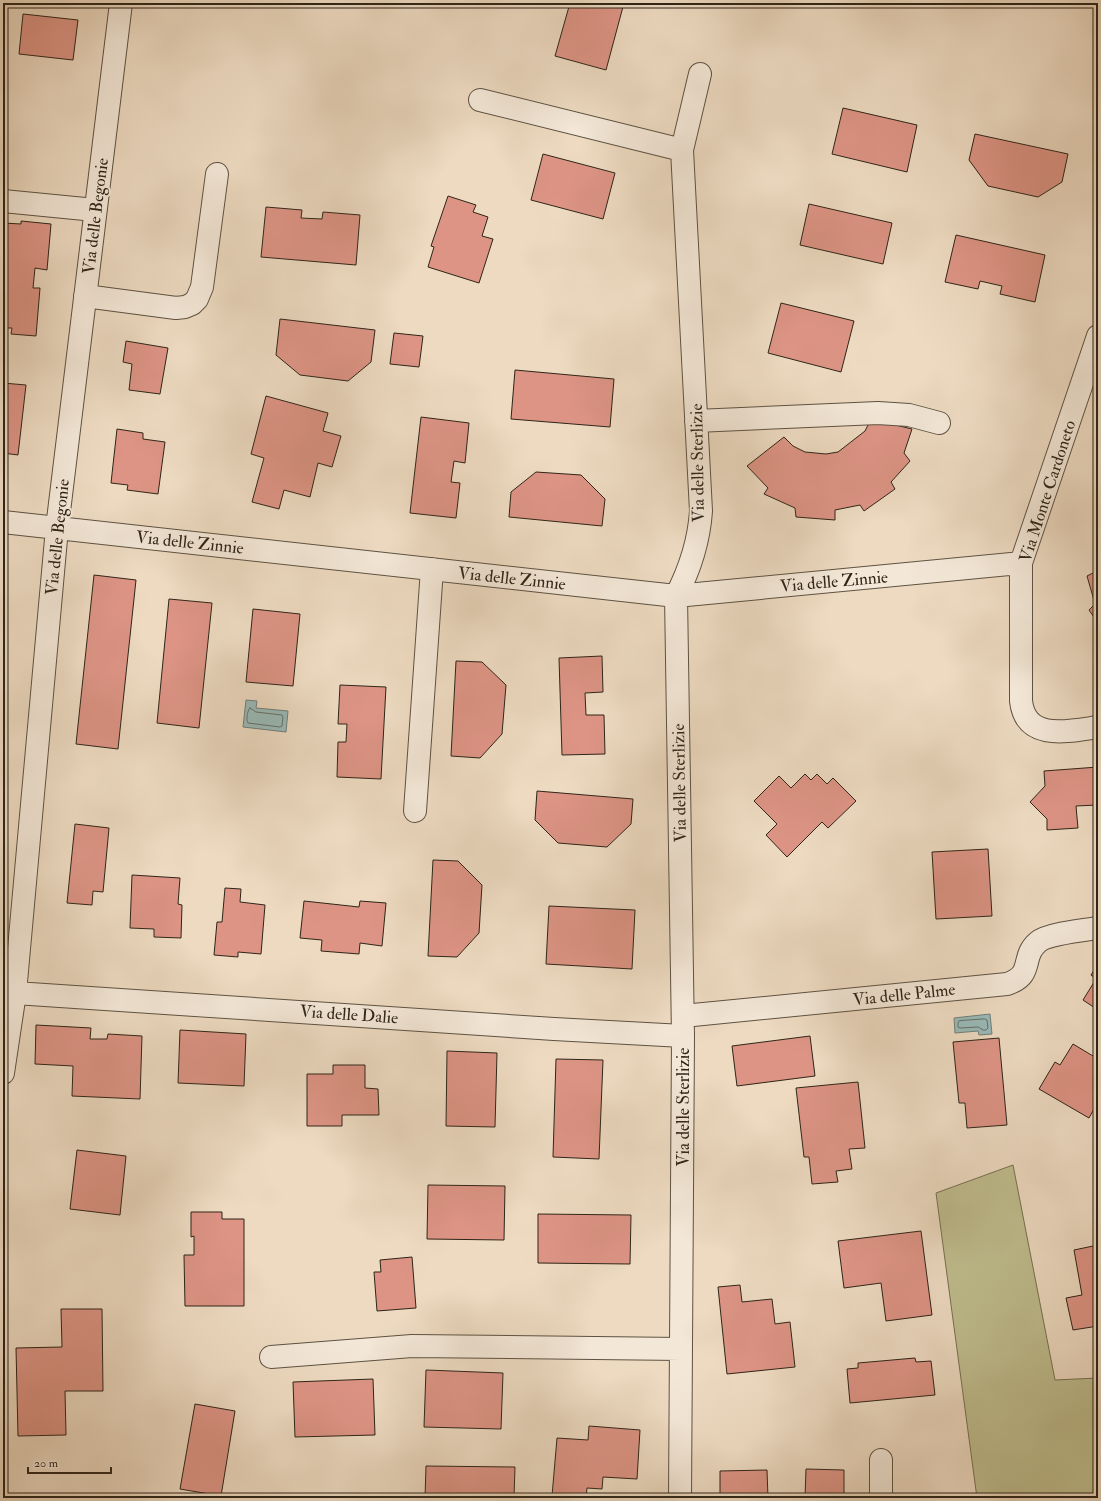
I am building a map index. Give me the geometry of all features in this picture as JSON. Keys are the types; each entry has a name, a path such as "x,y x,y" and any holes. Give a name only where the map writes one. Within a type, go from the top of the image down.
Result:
{"street":[{"name":"Via delle Begonie","path":"3,1073 15,993 57,528 121,3"},
{"name":"Via delle Sterlizie","path":"680,1498 683,1026 676,596 687,575 692,560 697,542 700,520 682,150 700,74"},
{"path":"480,100 682,150"},
{"path":"85,296 167,308 186,307 192,304 197,299 202,287 217,174"},
{"path":"3,201 95,210"},
{"name":"Via Monte Cardoneto","path":"1098,336 1021,564 1021,701 1025,716 1036,726 1047,731 1060,732 1098,727"},
{"path":"696,420 878,413 909,415 939,423"},
{"name":"Via delle Zinnie","path":"3,522 676,596 1021,564"},
{"path":"415,811 432,569"},
{"name":"Via delle Palme","path":"683,1026 1007,984 1015,982 1022,977 1026,969 1029,954 1033,946 1039,940 1047,937 1098,928"},
{"name":"Via delle Dalie","path":"15,993 554,1029 683,1026"},
{"path":"271,1356 412,1346 681,1350"},
{"path":"881,1460 881,1498"}],"shaded area":[{"path":"1013,1165 1055,1380 1098,1378 1098,1498 977,1498 936,1193"}],"water":[{"path":"246,700 257,701 256,708 288,711 286,732 243,727"},
{"path":"990,1014 992,1034 979,1035 978,1031 955,1033 954,1018"}],"building":[{"path":"570,3 624,3 606,70 555,56"},
{"path":"23,14 78,20 73,60 19,54"},
{"path":"843,108 917,125 907,172 832,154"},
{"path":"975,134 1068,154 1062,182 1038,197 988,186 969,160"},
{"path":"543,154 615,173 603,219 531,200"},
{"path":"448,196 476,205 473,212 488,217 482,236 493,239 479,283 428,267 434,247 431,246"},
{"path":"809,204 892,223 883,264 800,245"},
{"path":"266,207 302,210 301,218 322,219 323,212 360,215 356,265 261,257"},
{"path":"21,221 51,224 47,270 35,268 33,288 40,288 36,336 11,334 12,328 3,328 3,223 21,224"},
{"path":"956,235 1045,255 1035,302 1000,294 1002,286 980,281 978,289 945,282"},
{"path":"781,303 854,321 841,372 768,353"},
{"path":"280,319 375,330 371,362 348,381 300,375 276,355"},
{"path":"394,333 423,336 419,367 390,364"},
{"path":"126,341 168,348 160,394 129,390 132,364 123,362"},
{"path":"515,370 614,379 610,427 511,419"},
{"path":"3,383 26,385 18,455 3,453"},
{"path":"266,396 328,413 323,431 341,436 332,467 318,463 310,497 284,490 279,509 252,502 264,458 251,454"},
{"path":"421,417 469,423 465,463 454,461 451,482 460,483 456,518 410,513"},
{"path":"871,419 912,429 904,453 910,461 891,482 895,489 864,511 860,505 835,510 835,520 796,517 795,508 764,494 768,488 747,466 784,437 793,446 805,452 826,454 838,452 865,431"},
{"path":"117,429 143,433 143,439 165,442 158,494 127,490 128,485 111,483"},
{"path":"536,472 581,475 605,499 602,526 509,517 511,492"},
{"path":"1098,547 1098,623 1089,610 1095,604 1087,576 1095,572"},
{"path":"94,575 136,580 118,749 76,744"},
{"path":"169,599 212,603 199,728 157,723"},
{"path":"253,609 300,614 293,686 246,682"},
{"path":"602,656 603,692 585,693 586,715 604,715 605,754 562,755 559,658"},
{"path":"456,661 482,662 506,685 502,734 480,758 451,756"},
{"path":"340,685 386,687 381,779 337,777 338,742 346,742 347,724 338,724"},
{"path":"1098,767 1098,805 1076,806 1078,828 1047,830 1047,819 1030,802 1045,786 1044,771"},
{"path":"805,774 811,780 817,774 827,784 833,778 856,801 828,828 822,822 787,857 766,835 777,824 754,801 779,776 791,788"},
{"path":"537,791 633,799 631,824 607,847 558,843 535,820"},
{"path":"75,824 109,828 103,892 93,891 92,905 67,903"},
{"path":"988,849 992,916 936,919 932,852"},
{"path":"433,860 458,861 482,885 479,933 457,957 428,956"},
{"path":"132,875 180,878 178,904 182,905 181,938 154,937 154,929 130,928"},
{"path":"225,888 241,889 240,902 265,905 261,954 238,952 238,957 214,955 217,922 222,922"},
{"path":"304,901 359,907 360,901 386,903 382,946 360,943 359,954 321,951 322,940 300,938"},
{"path":"549,906 635,910 632,969 546,964"},
{"path":"1098,964 1098,1010 1083,1000 1096,979 1091,975"},
{"path":"36,1025 91,1028 90,1039 107,1039 108,1034 142,1036 140,1099 72,1096 73,1066 35,1064"},
{"path":"180,1030 246,1034 244,1086 178,1083"},
{"path":"810,1036 815,1076 737,1086 732,1046"},
{"path":"999,1038 1007,1125 967,1128 965,1103 959,1103 953,1042"},
{"path":"1073,1044 1098,1059 1098,1102 1089,1118 1039,1089 1055,1062 1060,1065"},
{"path":"447,1051 497,1053 495,1127 446,1126"},
{"path":"556,1059 603,1060 599,1159 553,1157"},
{"path":"333,1065 365,1065 365,1088 378,1089 379,1115 342,1115 342,1126 307,1126 307,1074 333,1074"},
{"path":"858,1082 865,1148 849,1149 852,1169 836,1171 838,1182 812,1184 809,1157 804,1157 796,1088"},
{"path":"77,1150 126,1156 120,1215 70,1209"},
{"path":"428,1185 505,1186 504,1240 427,1239"},
{"path":"191,1212 222,1212 222,1219 244,1219 244,1306 185,1306 184,1255 194,1255 194,1236 191,1237"},
{"path":"538,1214 631,1215 630,1264 538,1263"},
{"path":"921,1231 932,1315 886,1321 881,1283 844,1288 838,1241"},
{"path":"1098,1245 1098,1326 1073,1330 1066,1298 1082,1295 1074,1250"},
{"path":"412,1257 416,1308 377,1311 374,1272 381,1272 380,1260"},
{"path":"740,1285 742,1302 772,1299 775,1324 790,1322 795,1367 727,1374 718,1287"},
{"path":"61,1309 102,1309 103,1391 65,1391 66,1435 18,1436 16,1348 62,1347"},
{"path":"915,1358 916,1362 931,1361 935,1395 850,1403 847,1369 858,1368 858,1363"},
{"path":"426,1370 503,1373 501,1429 424,1427"},
{"path":"373,1379 375,1435 295,1437 293,1382"},
{"path":"195,1404 235,1411 221,1496 180,1489"},
{"path":"589,1426 640,1430 637,1479 603,1477 602,1489 587,1488 586,1498 552,1496 557,1438 588,1440"},
{"path":"426,1466 515,1467 514,1498 425,1498"},
{"path":"806,1469 844,1470 844,1498 805,1498"},
{"path":"767,1470 768,1498 720,1498 720,1471"}]}
